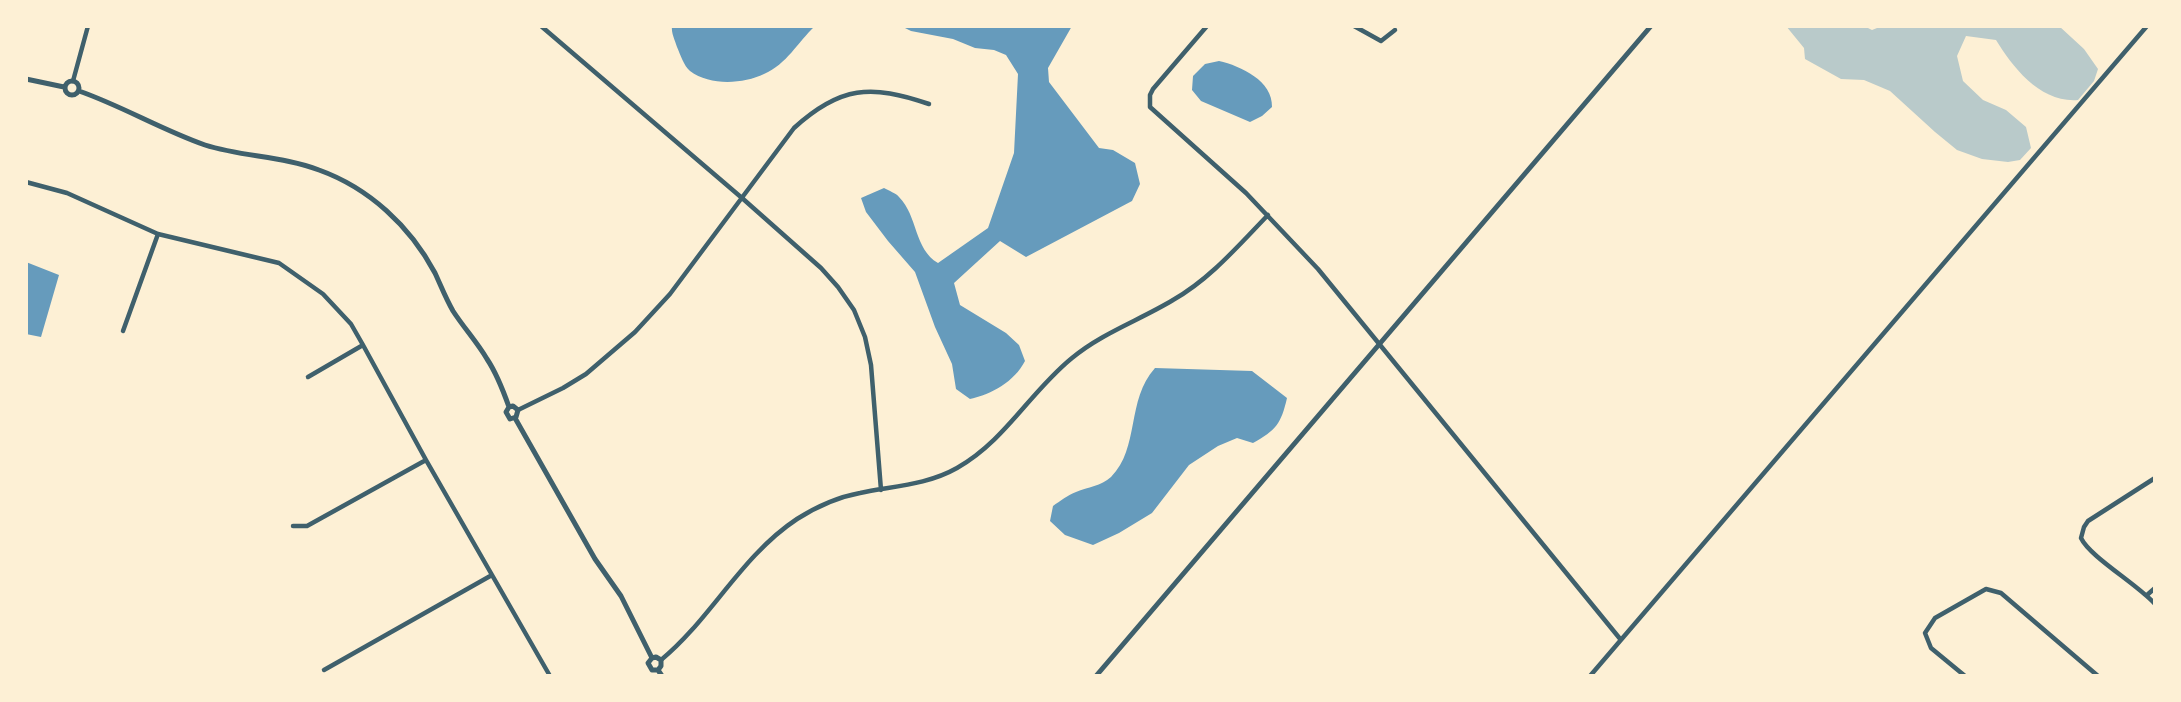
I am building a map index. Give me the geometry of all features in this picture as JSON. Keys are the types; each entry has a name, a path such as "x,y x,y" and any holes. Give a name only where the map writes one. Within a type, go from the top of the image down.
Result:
{"street":[{"path":"73,81 88,26"},
{"path":"541,26 742,198 821,268 838,287 854,310 872,365 881,490"},
{"path":"1207,26 1153,89 1149,102 1156,114 1246,193 1318,270 1621,640"},
{"path":"1354,26 1381,41 1395,30"},
{"path":"1096,676 1651,26"},
{"path":"1590,676 2147,26"},
{"path":"26,79 65,86"},
{"path":"65,86 73,81"},
{"path":"73,81 78,85 79,91"},
{"path":"65,86 66,93 70,96 79,91"},
{"path":"79,91 170,132 209,146 317,169 343,179 397,219 421,250 445,298 491,365 501,383 509,407 507,416 515,418 595,559 621,596 652,657"},
{"path":"518,410 586,374 635,332 670,294 794,128 811,112 833,99 853,93 876,91 901,94 929,104"},
{"path":"26,182 68,193 158,234 279,263 323,294 351,324 550,676"},
{"path":"652,657 648,663 649,667 660,673 661,660 777,533 798,518 835,500 859,493 918,484 955,469 977,456 999,437 1046,381 1070,359 1088,345 1173,301 1197,285 1268,215"},
{"path":"123,331 158,234"},
{"path":"308,377 363,345"},
{"path":"509,407 513,406 518,410"},
{"path":"515,418 518,410"},
{"path":"293,526 307,526 426,460"},
{"path":"2155,478 2088,521 2081,533 2088,549 2155,604"},
{"path":"324,670 492,575"},
{"path":"2147,595 2155,588"},
{"path":"1965,676 1931,648 1925,633 1935,618 1986,589 2001,593 2098,676"},
{"path":"652,657 661,660"}],"shaded area":[{"path":"1786,26 1864,26 1872,30 1882,26 2059,26 2084,49 2098,69 2094,81 2078,100 2052,96 2040,90 2020,72 1996,40 1966,36 1957,56 1963,81 1983,100 2006,110 2026,127 2031,148 2020,160 2008,162 1982,159 1957,150 1890,91 1864,80 1841,79 1805,59 1804,48"}],"water":[{"path":"672,26 815,26 772,70 746,80 727,82 698,76 688,69 677,47"},
{"path":"901,26 1072,26 1048,68 1049,82 1099,148 1113,150 1135,163 1140,184 1132,201 1026,257 1000,241 954,283 960,305 1006,333 1019,345 1025,361 1015,375 1002,386 970,399 956,389 952,364 915,272 866,212 861,198 884,188 898,196 910,213 924,249 938,263 988,228 1014,153 1018,74 1006,55 994,50 975,48 953,39 911,31"},
{"path":"1219,61 1246,71 1261,82 1271,98 1272,107 1250,122 1201,101 1192,90 1193,76 1205,64"},
{"path":"26,262 59,275 41,337 26,334"},
{"path":"1155,368 1252,371 1287,398 1282,414 1272,430 1253,443 1237,438 1218,446 1189,465 1152,513 1093,545 1065,535 1050,521 1053,506 1073,493 1107,480 1120,465 1130,438 1140,394"}]}
